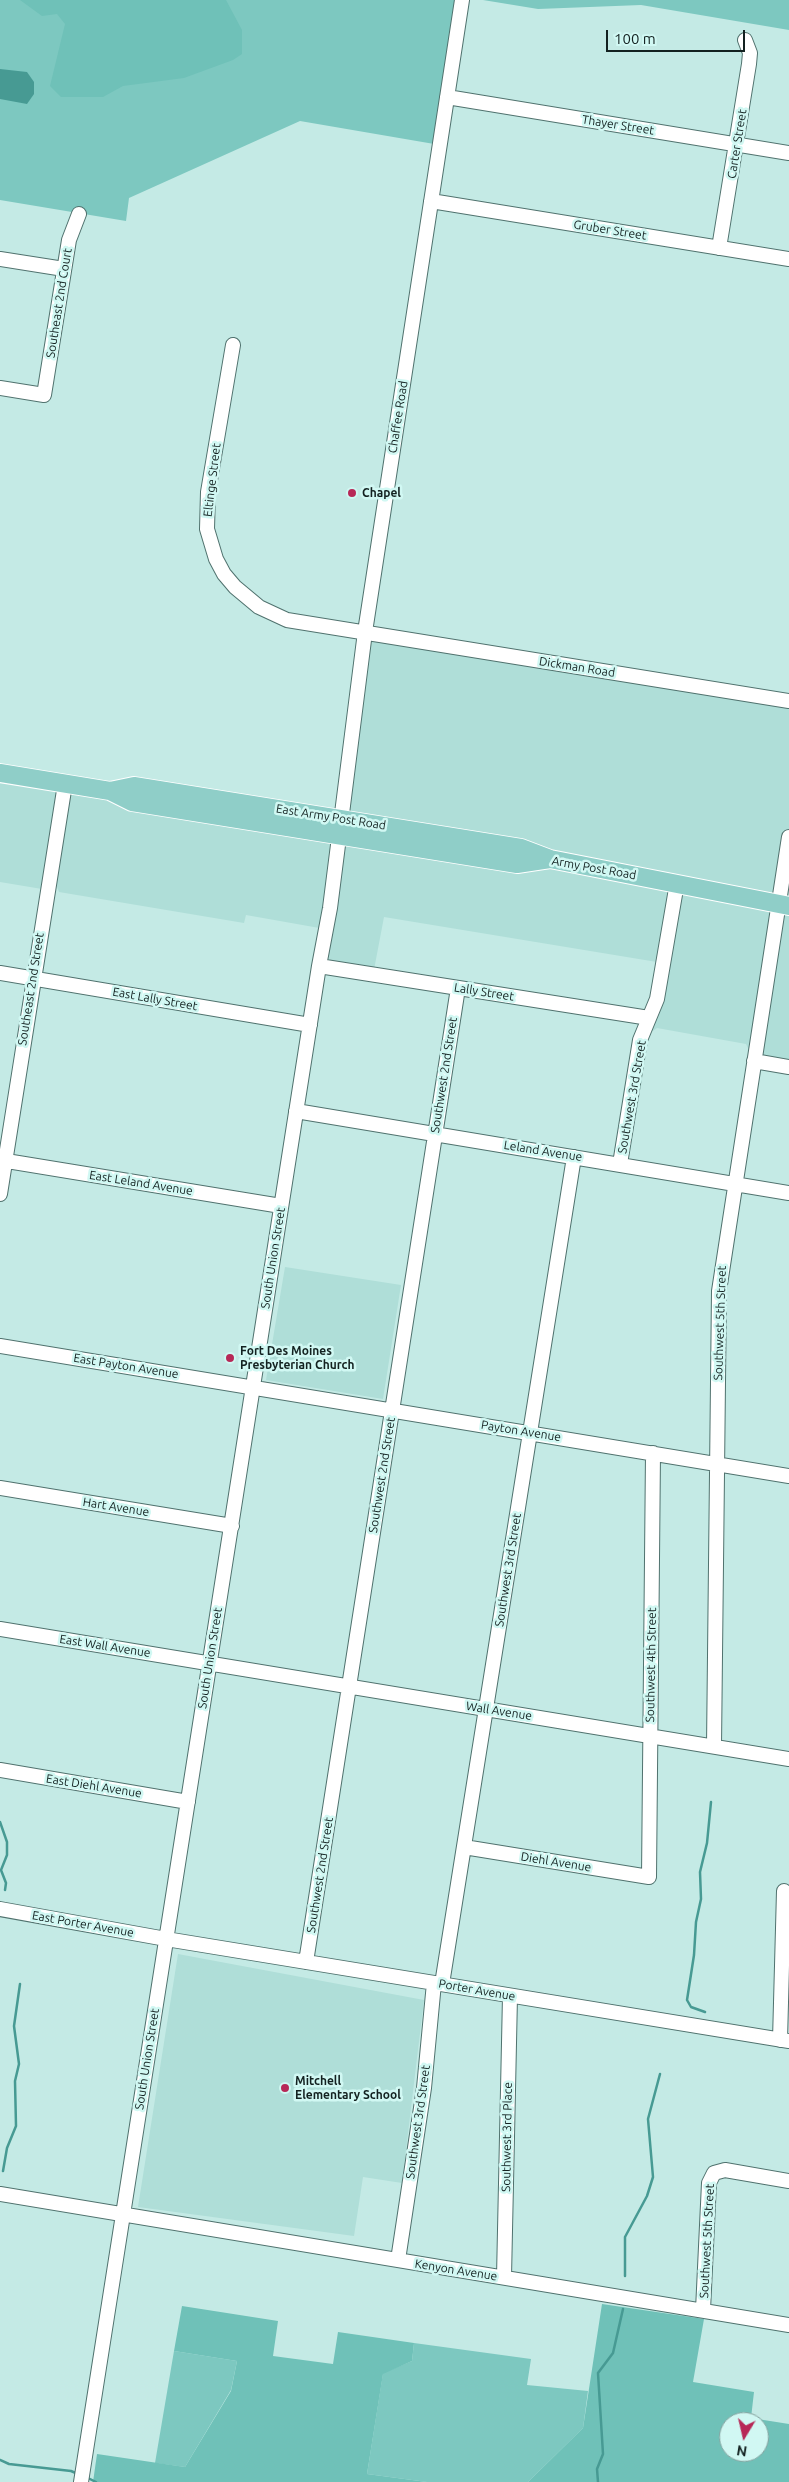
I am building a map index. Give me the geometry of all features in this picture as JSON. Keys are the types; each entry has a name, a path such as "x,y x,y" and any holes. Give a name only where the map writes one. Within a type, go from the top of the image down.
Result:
{"main road":[{"name":"East Army Post Road","path":"0,773 110,791 132,802 340,827"},
{"name":"Army Post Road","path":"340,827 516,864 550,859 784,905"}],"street":[{"name":"Chaffee Road","path":"340,827 366,632 462,0"},
{"name":"Carter Street","path":"719,248 750,64 750,53 745,40"},
{"name":"Thayer Street","path":"448,97 789,153"},
{"name":"Gruber Street","path":"432,201 789,259"},
{"name":"Southeast 2nd Court","path":"0,388 44,395 69,240 79,214"},
{"path":"0,259 64,270"},
{"name":"Eltinge Street","path":"233,345 206,512 207,529 216,559 235,587 247,599 272,614 287,620 366,632"},
{"name":"Dickman Road","path":"366,632 789,701"},
{"name":"Southeast 2nd Street","path":"0,1194 2,1160 65,784"},
{"name":"South Union Street","path":"81,2482 296,1110 330,908 340,827"},
{"name":"Southwest 5th Street","path":"714,1746 719,1291 754,1061 784,905 789,837"},
{"name":"Southwest 3rd Street","path":"620,1164 640,1040 657,999 677,883"},
{"name":"Lally Street","path":"319,966 649,1018"},
{"name":"East Lally Street","path":"0,973 310,1025"},
{"name":"Southwest 2nd Street","path":"306,1962 458,988"},
{"path":"754,1061 789,1067"},
{"name":"Leland Avenue","path":"296,1110 789,1193"},
{"name":"Southwest 3rd Street","path":"398,2260 438,1984 464,1848 574,1157"},
{"name":"East Leland Avenue","path":"2,1160 281,1206"},
{"name":"East Payton Avenue","path":"0,1346 253,1387"},
{"name":"Payton Avenue","path":"253,1387 789,1476"},
{"name":"Southwest 4th Street","path":"649,1877 653,1453"},
{"name":"Hart Avenue","path":"0,1488 232,1526"},
{"name":"East Wall Avenue","path":"0,1629 209,1664"},
{"name":"Wall Avenue","path":"209,1664 789,1758"},
{"name":"East Diehl Avenue","path":"0,1770 188,1802"},
{"name":"Diehl Avenue","path":"464,1848 649,1877"},
{"path":"784,1892 785,2040"},
{"name":"East Porter Avenue","path":"0,1909 166,1939"},
{"name":"Porter Avenue","path":"166,1939 785,2040"},
{"name":"Southwest 3rd Place","path":"504,2278 510,1996"},
{"name":"Southwest 5th Street","path":"703,2310 709,2184 714,2173 725,2170 789,2181"},
{"name":"Kenyon Avenue","path":"0,2194 789,2325"}],"shaded area":[{"path":"0,0 455,0 443,79 440,145 300,121 129,198 126,221 0,200"},
{"path":"20,0 226,0 242,30 242,54 233,60 184,78 123,86 103,97 61,97 50,86 65,24 57,14 42,16"},
{"path":"483,0 789,0 789,30 641,5 538,9"},
{"path":"0,69 27,72 34,82 34,94 27,104 0,99"},
{"path":"365,632 789,701 789,1067 754,1061 746,1044 657,1028 640,1040 663,963 384,917 373,975 319,966 325,929 246,915 244,923 59,892 51,871 42,889 0,882 0,773 338,835"},
{"path":"285,1267 401,1285 383,1399 266,1380"},
{"name":"Mitchell Elementary School","path":"178,1954 424,2000 402,2183 363,2177 354,2236 138,2207"},
{"path":"602,2304 704,2319 693,2382 754,2392 752,2412 719,2412 719,2462 769,2462 769,2421 789,2424 789,2482 528,2482 583,2428"},
{"path":"182,2306 278,2321 273,2356 333,2364 338,2332 414,2343 412,2361 383,2374 367,2474 427,2482 93,2482 97,2454 185,2467 231,2391 237,2361 174,2351"},
{"path":"414,2343 531,2359 527,2385 588,2391 583,2428 528,2482 427,2482 367,2474 383,2373 412,2361"},
{"path":"174,2351 237,2361 231,2390 185,2467 155,2463"}],"waterway":[{"path":"705,2012 691,2007 687,2000 694,1955 696,1922 701,1899 700,1872 707,1843 711,1802"},
{"path":"0,1822 7,1842 7,1855 1,1870 6,1883 5,1890"},
{"path":"3,2171 7,2148 16,2126 15,2081 19,2064 14,2026 20,1984"},
{"path":"625,2276 625,2237 647,2196 653,2177 648,2119 660,2074"},
{"path":"598,2482 597,2469 603,2454 598,2373 613,2353 623,2309"},
{"path":"0,2460 9,2464 71,2471 78,2474"},
{"path":"86,2477 96,2482"}],"place":[{"name":"Chapel","path":"352,493"},
{"name":"Fort Des Moines Presbyterian Church","path":"230,1358"},
{"name":"Mitchell Elementary School","path":"285,2088"}]}
